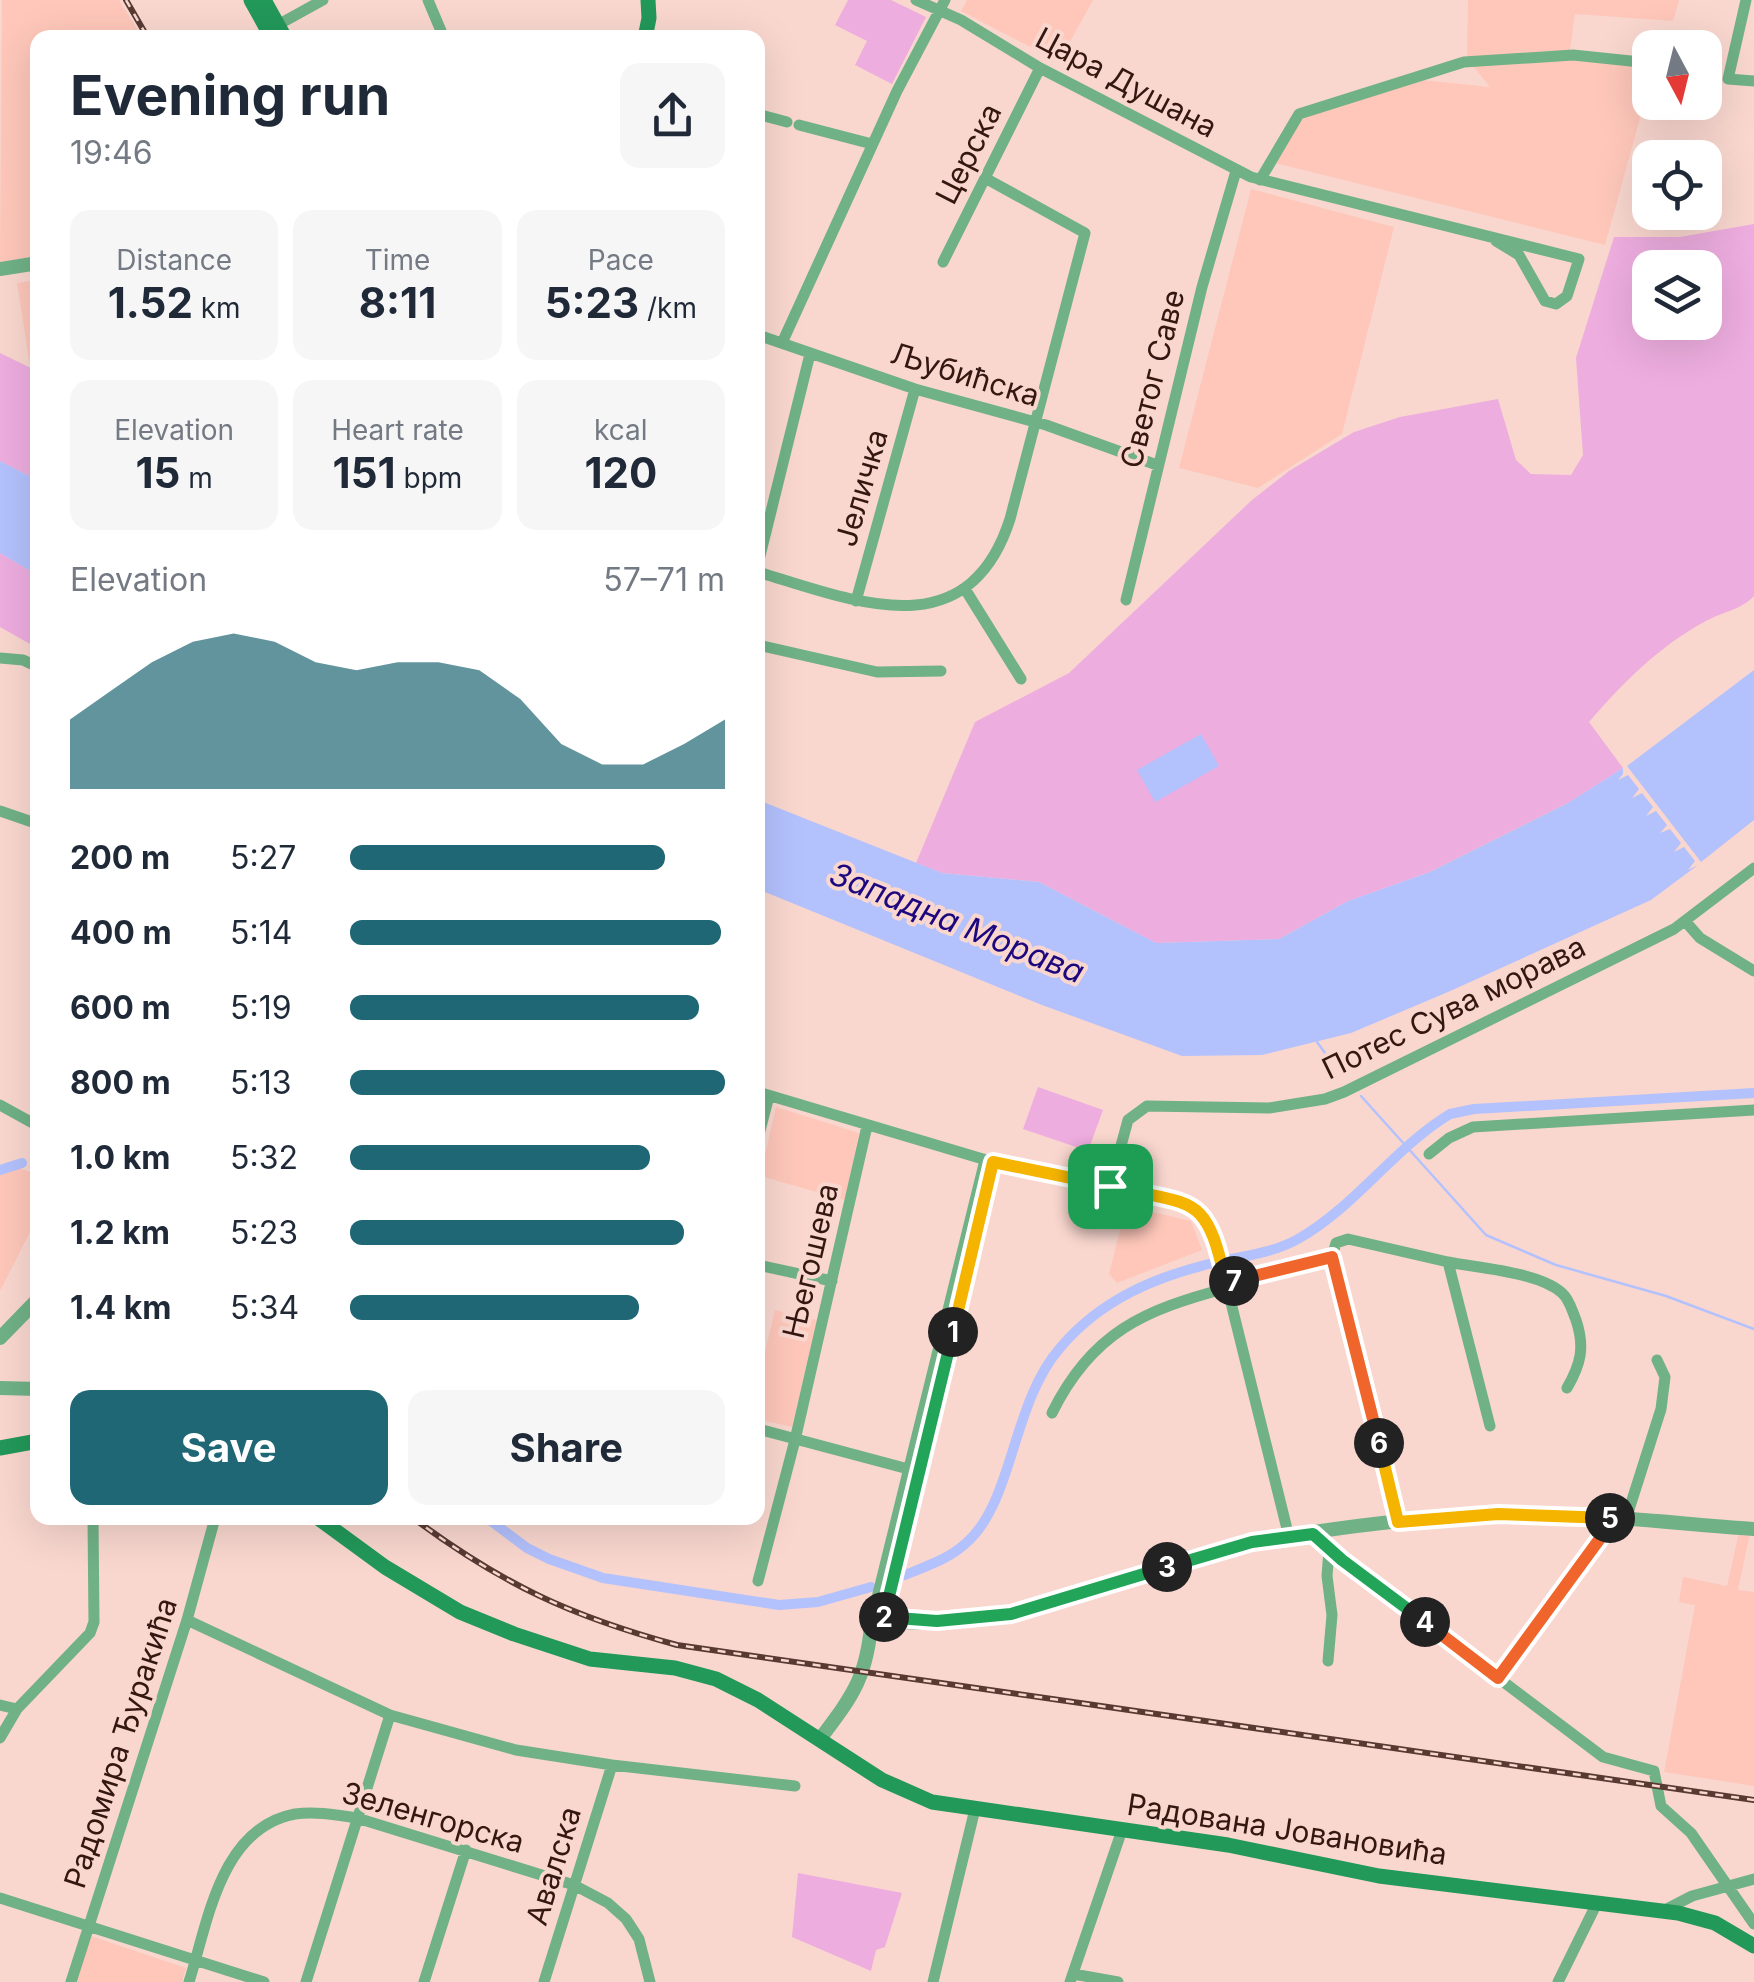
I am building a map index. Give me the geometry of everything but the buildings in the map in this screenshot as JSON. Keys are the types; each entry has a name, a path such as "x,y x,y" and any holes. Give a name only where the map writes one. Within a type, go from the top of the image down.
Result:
{"main road":[{"path":"252,0 274,30"},
{"path":"264,0 275,30"},
{"path":"647,30 648,0"},
{"path":"0,1448 30,1442"},
{"name":"Радована Јовановића","path":"328,1525 385,1567 469,1616 590,1659 706,1675 742,1691 900,1790 932,1802 1228,1845 1378,1876 1663,1911 1715,1923 1754,1946"}],"street":[{"path":"280,30 323,0"},
{"path":"428,0 441,30"},
{"name":"Цара Душана","path":"916,0 943,5 1040,68 1236,171 1579,259 1567,296 1556,304 1544,301 1519,254 1496,240"},
{"path":"1746,0 1728,79 1754,81"},
{"path":"782,343 872,144 943,5"},
{"path":"1260,180 1299,114 1464,62 1573,55 1632,61"},
{"name":"Церска","path":"943,262 1040,68"},
{"path":"765,116 872,144"},
{"name":"Светог Саве","path":"1126,600 1202,287 1236,171"},
{"path":"765,574 879,607 924,605 964,588 985,570 1005,537 1085,233 985,178"},
{"path":"0,269 30,264"},
{"name":"Љубићска","path":"765,337 915,389 1037,423 1157,464"},
{"path":"765,536 810,354"},
{"name":"Јеличка","path":"856,601 915,389"},
{"path":"964,588 1021,680"},
{"path":"765,647 877,672 941,671"},
{"path":"0,658 30,663"},
{"path":"0,811 30,821"},
{"name":"Потес Сува морава","path":"1110,1186 1128,1120 1147,1106 1269,1108 1325,1100 1674,929 1754,868"},
{"path":"1684,921 1700,938 1754,971"},
{"path":"765,1095 989,1161 1191,1204 1203,1213 1212,1226 1288,1537"},
{"path":"0,1105 30,1122"},
{"path":"1429,1154 1449,1138 1473,1127 1754,1110"},
{"name":"Његошева","path":"758,1582 867,1126"},
{"path":"878,1619 907,1469 989,1161"},
{"path":"820,1739 861,1680 869,1655 921,1472 989,1161"},
{"path":"1398,1522 1332,1257 1336,1243 1348,1240 1552,1286 1564,1294 1582,1348 1568,1388"},
{"path":"1052,1413 1078,1368 1133,1321 1225,1281 1332,1257"},
{"path":"1444,1262 1490,1426"},
{"path":"765,1266 832,1281"},
{"path":"0,1338 30,1307"},
{"path":"1498,1678 1620,1519 1658,1423 1665,1376 1656,1360"},
{"path":"0,1388 30,1389"},
{"path":"765,1431 921,1472"},
{"path":"878,1619 956,1620 1011,1614 1221,1550 1398,1522 1498,1514 1754,1528"},
{"path":"0,1738 16,1709 90,1634 94,1622 92,1525"},
{"name":"Радомира Ђуракића","path":"71,1982 187,1620 213,1525"},
{"path":"1313,1534 1603,1756 1654,1771 1662,1806 1691,1833 1754,1924"},
{"path":"1328,1662 1332,1615 1327,1576 1330,1550"},
{"path":"187,1620 390,1714 516,1750 795,1786"},
{"path":"0,1705 16,1709"},
{"path":"306,1982 390,1714"},
{"name":"Авалска","path":"544,1982 612,1765"},
{"path":"933,1982 976,1809"},
{"name":"Зеленгорска","path":"189,1982 219,1885 237,1850 263,1828 293,1814 320,1813 357,1818 466,1850 574,1886 608,1903 626,1920 643,1948 650,1982"},
{"path":"1118,1982 1071,1978 1122,1830"},
{"path":"424,1982 466,1850"},
{"path":"1663,1911 1692,1896 1754,1879"},
{"path":"0,1898 264,1982"},
{"path":"1558,1982 1598,1903"}],"shaded area":[{"path":"2,0 119,0 138,30 30,30 30,257 0,262"},
{"path":"848,0 891,0 926,17 892,84 855,65 867,41 835,25"},
{"path":"967,0 1093,0 1059,62 961,11"},
{"path":"1468,0 1679,0 1673,21 1575,14 1570,50 1467,57"},
{"path":"1569,60 1632,66 1632,120 1640,120 1605,245 1275,163 1300,119 1423,80 1490,87 1472,65"},
{"path":"1251,189 1394,227 1342,434 1258,488 1179,468"},
{"path":"1754,224 1754,596 1706,621 1657,654 1589,722 1623,768 1568,803 1430,872 1348,901 1279,939 1156,943 1039,882 942,873 916,863 975,722 1069,673 1252,500 1289,471 1354,432 1400,417 1498,399 1516,460 1531,474 1571,475 1583,455 1576,358 1614,237 1680,237"},
{"path":"30,281 30,366 17,283"},
{"path":"0,353 30,368 30,476 0,461"},
{"path":"0,553 30,571 30,644 0,627"},
{"path":"1038,1087 1103,1110 1088,1151 1023,1129"},
{"path":"776,1107 859,1133 845,1200 765,1177 765,1154"},
{"path":"19,1168 30,1172 30,1232 0,1291 0,1175"},
{"path":"1126,1206 1191,1221 1202,1250 1117,1283 1109,1274"},
{"path":"775,1310 817,1320 792,1427 765,1421 765,1352"},
{"path":"1739,1532 1750,1533 1738,1590 1754,1592 1754,1786 1664,1772 1695,1605 1679,1602 1683,1577 1727,1586"},
{"path":"798,1873 902,1893 885,1947 876,1950 871,1971 792,1937"},
{"path":"91,1936 186,1968 182,1982 76,1982"}],"water":[{"path":"0,461 30,476 30,571 0,553"},
{"path":"1754,670 1754,820 1701,862 1627,766"},
{"path":"1201,734 1219,766 1155,802 1137,770"},
{"name":"Западна Морава","path":"1623,768 1618,780 1628,775 1639,789 1632,798 1642,793 1653,807 1646,816 1656,811 1667,825 1660,833 1670,829 1681,843 1674,852 1684,847 1695,861 1688,870 1698,865 1651,900 1448,992 1351,1033 1262,1055 1182,1056 1042,1005 765,892 765,803 942,873 1039,882 1156,943 1279,939 1348,901 1430,872 1568,803"}],"waterway":[{"path":"1317,1042 1328,1057"},
{"path":"905,1575 951,1554 981,1526 994,1504 1031,1396 1044,1371 1076,1331 1131,1292 1173,1274 1269,1251 1298,1239 1338,1211 1411,1143 1450,1114 1474,1109 1754,1093"},
{"path":"1361,1096 1486,1235 1556,1265 1666,1296 1754,1329"},
{"path":"0,1170 22,1163"},
{"path":"496,1525 549,1559 603,1578 779,1605 818,1602 871,1587"}],"railway":[{"path":"126,0 143,30"},
{"path":"423,1525 477,1562 538,1595 603,1622 677,1645 1754,1800"}],"route":[{"path":"993,1162 1110,1186 1191,1204 1203,1213 1212,1226 1226,1284 1332,1257 1398,1522 1498,1514 1615,1518 1498,1678 1313,1534 1221,1550 1011,1614 937,1621 883,1620 993,1162"}]}
